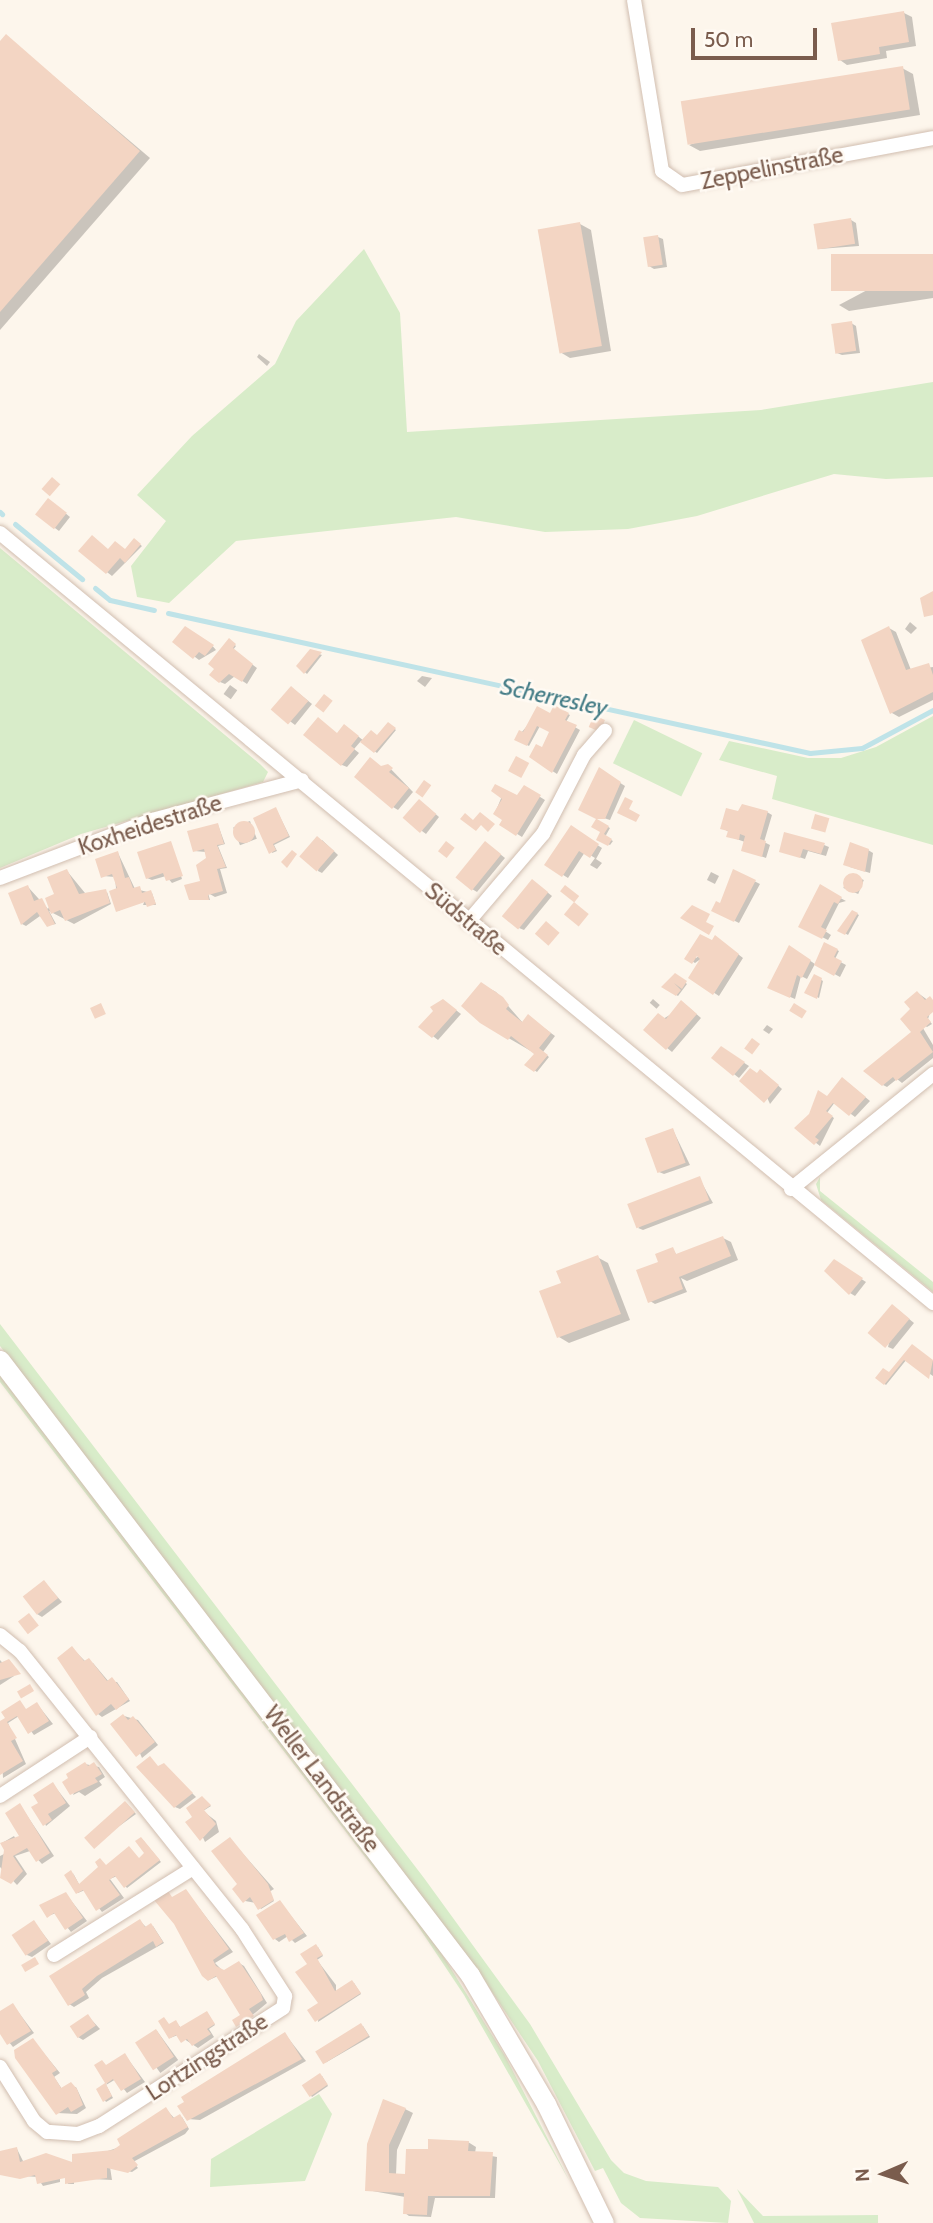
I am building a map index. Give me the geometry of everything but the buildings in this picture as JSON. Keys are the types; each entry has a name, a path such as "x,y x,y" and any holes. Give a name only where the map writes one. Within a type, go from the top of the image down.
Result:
{"main road":[{"name":"Weller Landstraße","path":"0,1360 470,1975 546,2104 604,2223"}],"street":[{"name":"Zeppelinstraße","path":"634,0 662,171 682,185 933,138"},
{"name":"Südstraße","path":"0,533 302,780 468,922 791,1189 933,1303"},
{"path":"468,922 543,834 584,755 605,731"},
{"name":"Koxheidestraße","path":"0,878 152,820 302,780"},
{"path":"791,1189 933,1074"},
{"name":"Lortzingstraße","path":"0,1634 20,1651 90,1737 249,1940 285,1996 283,2008 99,2126 78,2134 47,2132 34,2121 0,2067"},
{"path":"0,1796 90,1737"},
{"path":"54,1955 192,1868"}],"green space":[{"path":"364,249 400,313 407,432 761,410 933,382 933,477 886,479 834,474 697,516 628,529 545,532 456,517 236,541 169,603 137,597 131,566 166,521 137,495 192,436 275,364 296,321"},
{"path":"0,548 260,764 268,772 263,782 81,834 0,868"},
{"path":"933,716 933,845 772,799 777,776 719,760 729,741 808,758 841,758 876,747"},
{"path":"634,720 702,753 681,796 613,763"},
{"path":"820,1177 820,1191 933,1282 933,1292 821,1200 816,1184"},
{"path":"0,1324 424,1878 530,2024 611,2160 624,2173 646,2181 718,2187 731,2201 728,2223 640,2218 621,2203 603,2168 595,2171 538,2061 476,1968 0,1346"},
{"path":"0,1375 440,1951 505,2056 570,2182 464,1995 416,1923 0,1382"},
{"path":"319,2094 332,2114 305,2181 210,2187 211,2159"},
{"path":"737,2189 763,2216 878,2215 878,2223 754,2223"}],"waterway":[{"name":"Scherresley","path":"15,524 82,579"},
{"name":"Scherresley","path":"95,588 110,600 154,610"},
{"name":"Scherresley","path":"168,613 810,753 862,748 933,710"}]}
